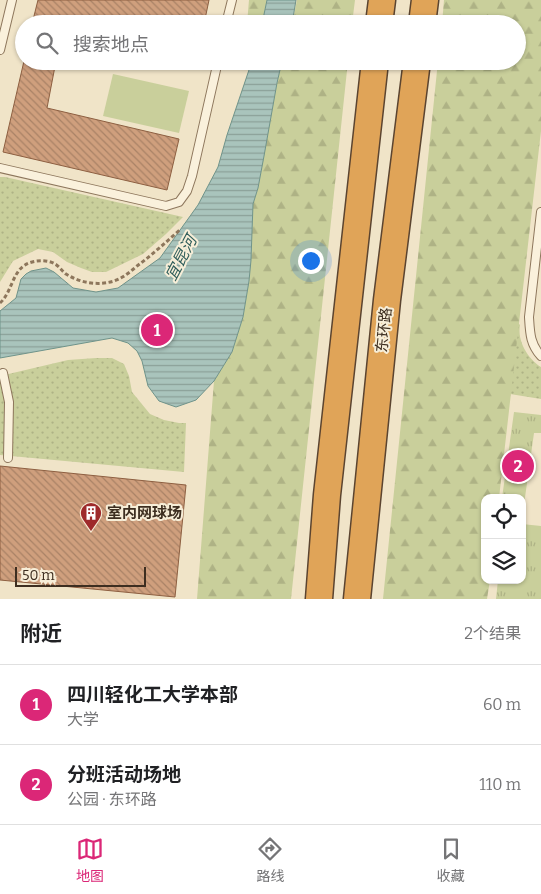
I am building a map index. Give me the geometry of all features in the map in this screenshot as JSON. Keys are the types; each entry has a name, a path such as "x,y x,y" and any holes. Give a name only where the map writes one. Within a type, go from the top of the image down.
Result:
{"highway":[{"path":"380,15 382,0"},
{"path":"423,15 425,0"},
{"path":"319,599 328,495 374,70"},
{"name":"东环路","path":"357,599 387,300 416,70"}],"lane":[{"path":"0,50 12,0"},
{"path":"228,15 232,0"},
{"path":"0,168 166,206 179,202 187,191 192,176 216,70"},
{"path":"541,212 530,317 532,342 541,356"},
{"path":"4,373 9,402 8,458"}],"path":[{"path":"0,303 9,292 16,275 23,266 31,262 50,262 71,277 87,283 105,283 126,275 181,229"}],"green space":[{"path":"249,0 267,0 264,15 248,15"},
{"path":"297,0 355,0 353,15 294,15"},
{"path":"444,0 541,0 541,131 499,494 481,494 481,584 489,584 487,599 383,599 437,70 526,70 526,15 443,15"},
{"path":"280,70 347,70 291,599 197,599 214,381 232,352 243,317 251,260 253,204 258,188"},
{"path":"113,74 189,91 179,133 103,116"},
{"path":"0,177 183,217 143,254 106,272 92,272 67,262 53,252 38,249 13,261 0,282"},
{"path":"518,323 524,349 536,364 541,367 541,399 510,394"},
{"path":"112,358 124,364 129,376 132,392 150,414 164,420 186,423 184,472 0,455 0,376 68,360"},
{"path":"514,412 541,415 541,433 534,433 525,494 503,494"},
{"path":"526,524 541,526 541,599 496,599 498,584 526,584"}],"water":[{"path":"267,0 296,0 294,15 264,15"},
{"name":"宜昆河","path":"249,70 280,70 258,188 253,204 251,260 243,317 232,352 214,381 196,400 176,407 159,401 148,386 142,361 137,351 128,343 112,338 0,358 0,311 16,298 21,279 26,274 46,268 54,272 73,288 96,292 118,288 160,258 198,205 218,167"}],"building":[{"path":"38,0 209,0 206,15 34,15"},
{"path":"22,70 54,70 47,108 179,139 167,190 3,152"},
{"name":"室内网球场","path":"0,466 186,485 175,597 0,580"}],"place":[{"name":"四川轻化工大学本部","path":"157,330"},
{"name":"分班活动场地","path":"518,466"},
{"name":"室内网球场","path":"91,532"}]}
